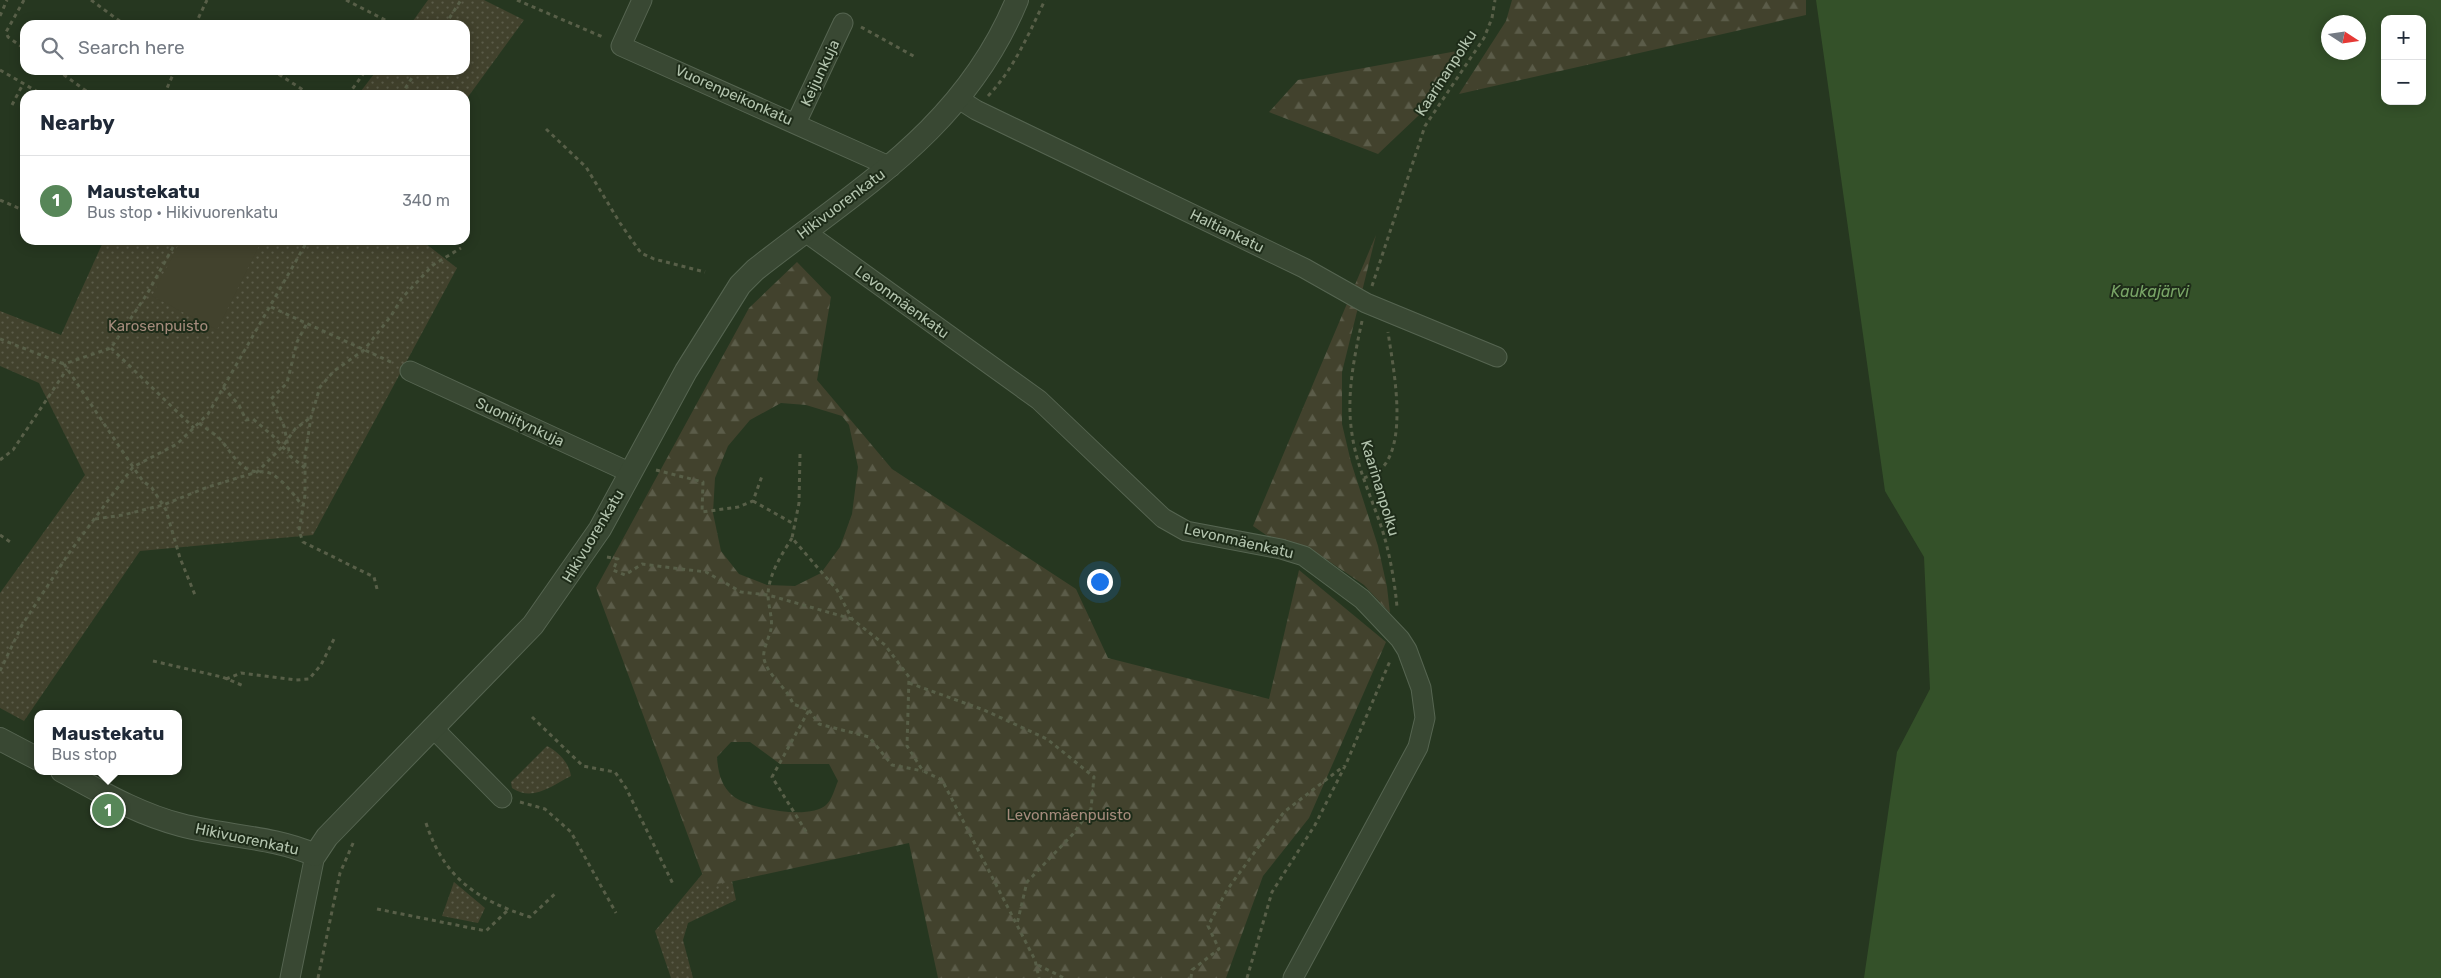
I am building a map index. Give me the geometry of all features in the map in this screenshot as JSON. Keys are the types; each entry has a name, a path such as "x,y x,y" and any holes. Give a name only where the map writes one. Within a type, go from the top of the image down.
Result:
{"street":[{"path":"621,46 642,0"},
{"name":"Hikivuorenkatu","path":"70,775 148,816 182,826 286,844 315,855 327,837 533,625 641,471 686,371 740,285 755,270 804,231 891,167 933,128 968,104 993,47 1017,0"},
{"name":"Keijunkuja","path":"796,123 843,23"},
{"name":"Vuorenpeikonkatu","path":"621,46 891,167"},
{"name":"Haltiankatu","path":"968,104 1304,268 1366,303 1497,357"},
{"name":"Levonmäenkatu","path":"804,231 1039,400 1163,518 1186,531 1281,549 1304,556 1362,599 1400,639 1407,650 1421,688 1425,718 1418,747 1293,978"},
{"name":"Suoniitynkuja","path":"410,371 641,471"},
{"path":"433,728 502,798"},
{"path":"0,739 34,757"},
{"path":"290,978 315,855"}],"path":[{"path":"0,16 7,0"},
{"path":"20,45 8,37 6,32 24,0"},
{"path":"91,0 118,20"},
{"path":"197,20 207,0"},
{"path":"346,0 385,20"},
{"path":"449,20 462,0"},
{"path":"517,0 621,46"},
{"path":"968,104 1009,68 1027,39 1045,0"},
{"name":"Kaarinanpolku","path":"1247,978 1272,892 1315,825 1346,764 1400,639 1396,594 1385,540 1364,478 1352,434 1350,398 1353,361 1366,303 1424,126 1484,38 1492,18 1495,0"},
{"path":"843,23 868,29 917,58"},
{"path":"0,70 34,90"},
{"path":"64,75 85,90"},
{"path":"166,90 173,75"},
{"path":"280,75 303,90"},
{"path":"352,90 362,75"},
{"path":"404,90 414,75"},
{"path":"21,90 24,84"},
{"path":"12,105 20,91"},
{"path":"546,129 586,167 620,223 641,253 705,272"},
{"path":"0,200 20,210"},
{"path":"64,364 111,348 147,294 174,245"},
{"path":"0,671 22,625 69,553 133,467 177,444 208,414 305,245"},
{"path":"377,589 374,577 325,555 303,542 299,530 311,417 320,387 325,380 364,350 391,316 402,298 433,264 461,248"},
{"path":"271,306 410,371"},
{"path":"1364,478 1378,472 1389,457 1397,433 1396,395 1386,312"},
{"path":"290,456 284,426 271,400 288,383 297,342 307,323"},
{"path":"0,340 64,364 133,467 152,488 169,515 180,558 195,595"},
{"path":"111,348 194,428"},
{"path":"0,460 13,450 67,369"},
{"path":"223,387 239,405 246,420 254,419 262,425 283,446 290,456 305,468"},
{"path":"94,519 123,515 163,505 208,487 257,472 283,446 295,429 311,417"},
{"path":"199,423 218,438 236,460 248,470 266,472 280,479 284,487 295,495 302,506"},
{"path":"800,454 799,502 792,538 780,558 768,595 772,627 764,657 772,677 790,696 793,704 809,710 819,724 869,737 892,765 923,771 942,780 1037,965 1038,978"},
{"path":"641,471 703,482 702,512 738,507 753,501 762,476"},
{"path":"753,501 794,524"},
{"path":"0,535 13,544"},
{"path":"792,538 837,590 852,619"},
{"path":"599,554 618,559 614,570 626,575 642,564 706,572 741,592 768,595 852,619 885,645 909,677 907,746 923,771"},
{"path":"226,679 241,673 296,680 309,679 321,665 335,637"},
{"path":"153,660 226,679 244,686"},
{"path":"909,683 984,710 1047,739 1094,777 1091,809 1073,834 1027,882 1017,925"},
{"path":"808,833 772,777 809,710"},
{"path":"532,717 583,766 615,772 626,788 673,884"},
{"path":"1191,978 1192,970 1219,949 1208,926 1227,890 1284,812 1346,764"},
{"path":"502,798 545,808 571,832 616,913"},
{"path":"318,978 340,874 350,849 363,826 350,813"},
{"path":"426,823 434,846 454,876 500,907 530,917 557,892"},
{"path":"378,909 486,931 508,910"},
{"path":"1037,965 1064,978"}],"green space":[{"path":"428,0 484,0 524,20 470,94 470,90 362,90 373,75 470,75 470,20 414,20"},
{"path":"1512,0 1806,0 1806,15 1459,94 1506,21"},
{"path":"1457,51 1437,98 1378,154 1269,112 1298,80"},
{"path":"1376,235 1342,372 1342,424 1351,462 1378,546 1387,587 1390,613 1364,585 1311,549 1269,537 1253,526"},
{"name":"Karosenpuisto","path":"102,245 427,245 457,268 313,535 140,551 24,721 0,708 0,593 85,475 39,383 0,366 0,311 61,335"},
{"path":"178,245 260,245 217,330 152,296"},
{"name":"Levonmäenpuisto","path":"797,262 831,297 817,380 892,469 1076,589 1108,658 1269,699 1299,570 1386,642 1309,818 1263,876 1226,978 938,978 909,843 707,887 596,588 749,308","holes":["781,403 806,405 842,416 849,425 858,467 852,514 840,547 821,573 795,586 767,585 739,574 721,551 713,513 715,478 728,446 750,420","731,742 750,742 780,764 829,764 838,781 830,800 826,805 807,812 765,809 741,801 726,788 718,768 717,757"]},
{"path":"547,746 563,758 571,776 535,793 520,792 512,788 511,782"},
{"path":"703,873 708,886 732,881 736,900 688,923 683,940 693,978 671,978 655,931"},
{"path":"454,882 485,908 478,923 442,916"}],"water":[{"name":"Kaukajärvi","path":"1816,0 2441,0 2441,978 1864,978 1897,752 1930,689 1924,557 1885,491"}],"place":[{"name":"Maustekatu","path":"108,810"}]}
